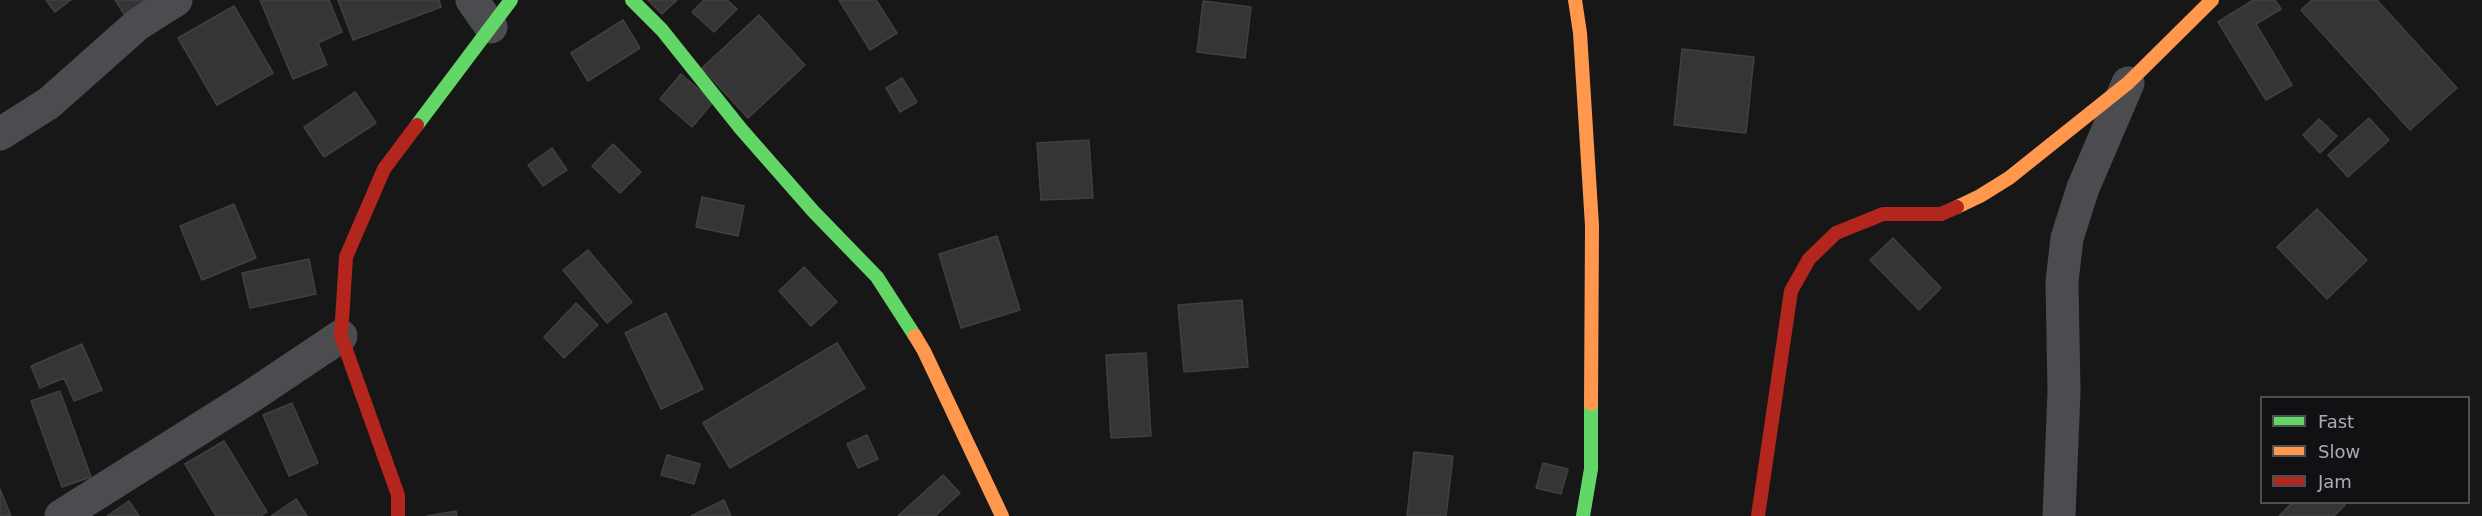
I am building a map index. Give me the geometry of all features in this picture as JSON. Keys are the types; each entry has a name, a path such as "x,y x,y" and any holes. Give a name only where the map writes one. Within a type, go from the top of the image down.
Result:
{"street":[{"path":"0,134 49,103 138,24 176,0"},
{"path":"472,0 491,27"},
{"path":"398,516 398,495 341,336 346,257 384,170 511,0"},
{"path":"633,0 662,30 741,129 813,211 877,277 924,351 1002,516"},
{"path":"1575,0 1580,33 1592,226 1592,469 1583,516"},
{"path":"1758,516 1791,291 1809,260 1836,232 1883,214 1941,214 1980,196 2009,178 2128,83 2212,0"},
{"path":"2059,516 2064,392 2062,282 2067,238 2083,188 2128,83"},
{"path":"61,516 250,397 341,336"}],"building":[{"path":"46,0 71,0 55,12"},
{"path":"115,0 155,0 126,17"},
{"path":"260,0 329,0 342,32 318,43 327,65 293,79"},
{"path":"338,0 439,0 441,7 353,40"},
{"path":"648,0 677,0 662,14"},
{"path":"704,0 727,0 737,9 714,32 692,12"},
{"path":"839,0 876,0 897,33 870,50"},
{"path":"2253,0 2275,0 2281,9 2256,24 2292,85 2266,100 2218,22"},
{"path":"2312,0 2377,0 2457,88 2410,130 2301,10"},
{"path":"1203,1 1251,7 1245,58 1197,52"},
{"path":"234,6 273,73 217,105 178,38"},
{"path":"759,15 805,65 748,118 702,68"},
{"path":"623,20 640,48 588,81 571,53"},
{"path":"1682,49 1754,57 1746,133 1674,125"},
{"path":"681,74 713,102 692,127 660,99"},
{"path":"902,78 917,102 900,112 886,88"},
{"path":"355,92 376,123 324,157 304,127"},
{"path":"2369,118 2389,140 2348,177 2328,155"},
{"path":"2319,119 2337,136 2320,153 2303,135"},
{"path":"1089,140 1093,198 1041,200 1037,143"},
{"path":"613,144 641,172 620,193 592,166"},
{"path":"552,148 567,170 543,186 528,165"},
{"path":"702,197 744,206 738,236 696,227"},
{"path":"234,204 256,258 202,280 180,226"},
{"path":"2317,209 2367,260 2327,299 2277,247"},
{"path":"997,236 1020,310 961,328 939,254"},
{"path":"1893,238 1941,288 1919,310 1870,260"},
{"path":"588,250 632,302 607,323 563,270"},
{"path":"309,259 316,294 250,308 242,273"},
{"path":"804,267 837,302 811,326 779,291"},
{"path":"1242,300 1248,367 1184,372 1178,305"},
{"path":"576,303 598,325 564,358 544,337"},
{"path":"666,313 703,389 661,409 625,333"},
{"path":"837,343 865,388 730,468 703,423"},
{"path":"82,344 102,390 74,401 64,378 40,388 31,366"},
{"path":"1146,353 1151,436 1111,438 1106,355"},
{"path":"60,391 91,477 62,487 31,401"},
{"path":"292,403 318,463 289,476 263,415"},
{"path":"867,435 878,459 858,468 847,444"},
{"path":"224,441 267,512 261,516 216,516 185,464"},
{"path":"1414,452 1453,456 1446,516 1407,516"},
{"path":"667,455 700,464 694,484 661,475"},
{"path":"1543,463 1568,469 1561,494 1536,488"},
{"path":"943,475 960,493 935,516 898,516"},
{"path":"0,489 11,516 0,516"},
{"path":"296,499 307,516 271,516"},
{"path":"724,500 731,516 691,516"},
{"path":"129,501 139,516 107,516"},
{"path":"2291,504 2345,505 2334,516 2279,516"},
{"path":"456,511 457,516 427,516"}],"traffic: fast":[{"path":"417,125 511,0"},
{"path":"632,0 662,30 741,129 813,211 877,277 915,336"},
{"path":"1583,516 1591,469 1591,404"}],"traffic: slow":[{"path":"1575,0 1580,33 1592,226 1591,404"},
{"path":"1957,207 2009,178 2128,83 2212,0"},
{"path":"915,336 1002,516"}],"traffic: jam":[{"path":"398,516 398,495 341,336 346,257 384,169 417,125"},
{"path":"1758,516 1791,291 1809,259 1836,233 1883,214 1941,214 1957,207"}]}
